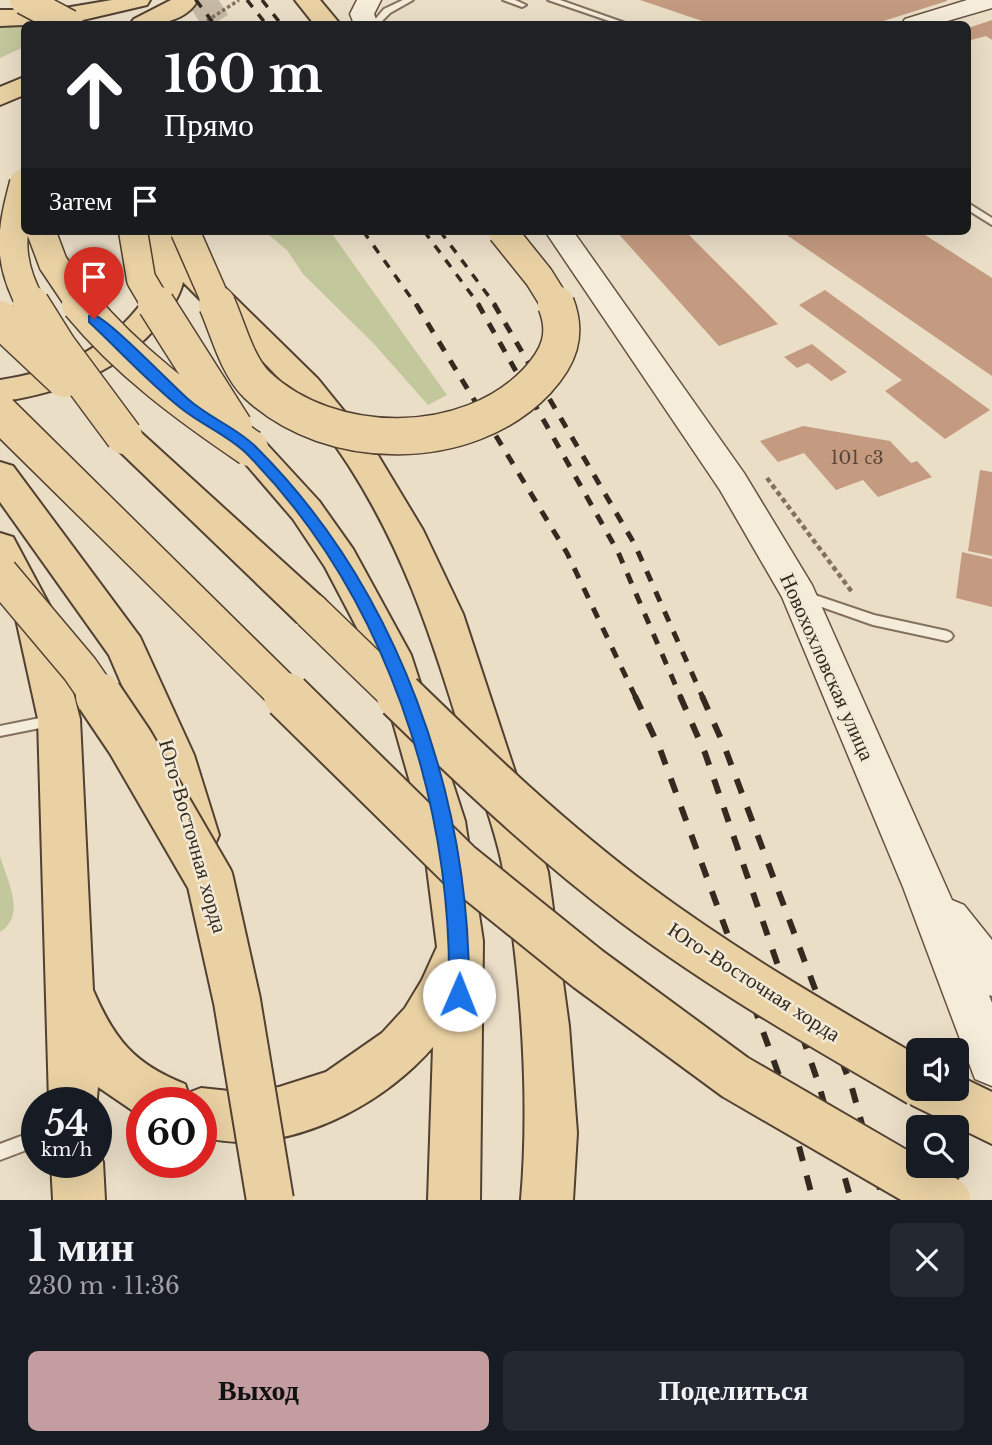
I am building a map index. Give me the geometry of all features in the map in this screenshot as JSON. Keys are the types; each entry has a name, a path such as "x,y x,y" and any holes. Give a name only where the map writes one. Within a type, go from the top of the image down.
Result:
{"main road":[{"path":"24,0 63,21"},
{"path":"0,19 83,14 139,0"},
{"path":"97,21 139,0"},
{"path":"307,0 324,21"},
{"path":"168,21 192,18"},
{"path":"0,19 19,35 16,65 0,97"},
{"path":"21,195 12,231 12,256 29,298 71,365 124,436"},
{"path":"42,235 66,288 108,335 186,405 250,448"},
{"path":"154,235 141,279 200,378 250,448 306,510 340,559 397,666 443,821 460,941 454,1200"},
{"path":"0,391 78,370 126,341 167,289 169,272 156,235"},
{"path":"158,235 255,384 280,404 312,420 352,432 392,436 438,432 477,422 510,405 538,383 555,357 564,330 558,309 533,269 505,235"},
{"path":"159,235 306,387 361,456 405,530 444,614 526,872 546,1039 552,1133 547,1200"},
{"name":"Юго-Восточная хорда","path":"0,319 516,807 626,896 771,997 906,1075"},
{"path":"0,413 459,864 587,969 735,1077 947,1200"},
{"name":"Юго-Восточная хорда","path":"0,475 126,648 173,755 210,880 237,1001 270,1200"},
{"path":"0,547 33,610 59,719 73,1087"},
{"path":"0,574 80,669 130,742 210,880"},
{"path":"217,1115 242,1117 291,1110 339,1093 380,1068 409,1040 444,992 460,941"},
{"path":"68,985 88,1036 109,1061 142,1087"},
{"path":"955,1101 992,1119"},
{"path":"78,1178 79,1200"}],"street":[{"path":"365,21 362,14 369,0"},
{"path":"924,21 992,0"},
{"name":"Новохохловская улица","path":"562,235 732,482 799,595 925,887 992,1063"},
{"path":"925,887 992,975"}],"lane":[{"path":"378,21 387,11 409,0"},
{"path":"508,0 522,5"},
{"path":"552,0 615,21"},
{"path":"971,208 992,222"},
{"path":"799,595 873,620 947,636"},
{"path":"0,731 59,719"},
{"path":"0,1152 21,1144"}],"path":[{"path":"192,18 239,0"}],"green space":[{"path":"0,25 21,26 21,48 0,58"},
{"path":"269,235 333,235 447,395 428,405 374,344 303,274 287,250"},
{"path":"0,856 14,907 8,925 0,932"}],"building":[{"path":"640,0 947,0 884,21 702,21"},
{"path":"992,20 992,40 986,36 971,40 971,27"},
{"path":"620,235 689,235 778,324 719,346"},
{"path":"787,235 925,235 992,278 992,376"},
{"path":"825,290 990,410 945,439 885,391 902,380 799,305"},
{"path":"812,344 847,372 831,381 808,363 797,368 784,357"},
{"path":"803,426 890,441 911,463 917,461 932,477 878,497 863,480 836,490 804,453 778,462 760,441"},
{"path":"980,470 992,472 992,556 968,551"},
{"path":"962,552 992,559 992,607 956,598"}],"tunnel":[{"path":"197,18 225,0"}],"railway":[{"path":"196,0 212,21"},
{"path":"247,0 264,21"},
{"path":"262,0 279,21"},
{"path":"366,235 417,306"},
{"path":"427,235 480,306"},
{"path":"443,235 496,306"},
{"path":"416,304 567,553 636,698"},
{"path":"478,304 618,552 681,698"},
{"path":"494,304 635,545 703,698"},
{"path":"635,696 660,749 784,1089 813,1200"},
{"path":"680,696 705,753 819,1085 851,1200"},
{"path":"702,696 725,748 852,1088 883,1200"}],"route":[{"path":"94,319 108,335 186,405 250,448 306,510 340,559 397,666 443,821 460,941 459,995"}]}
